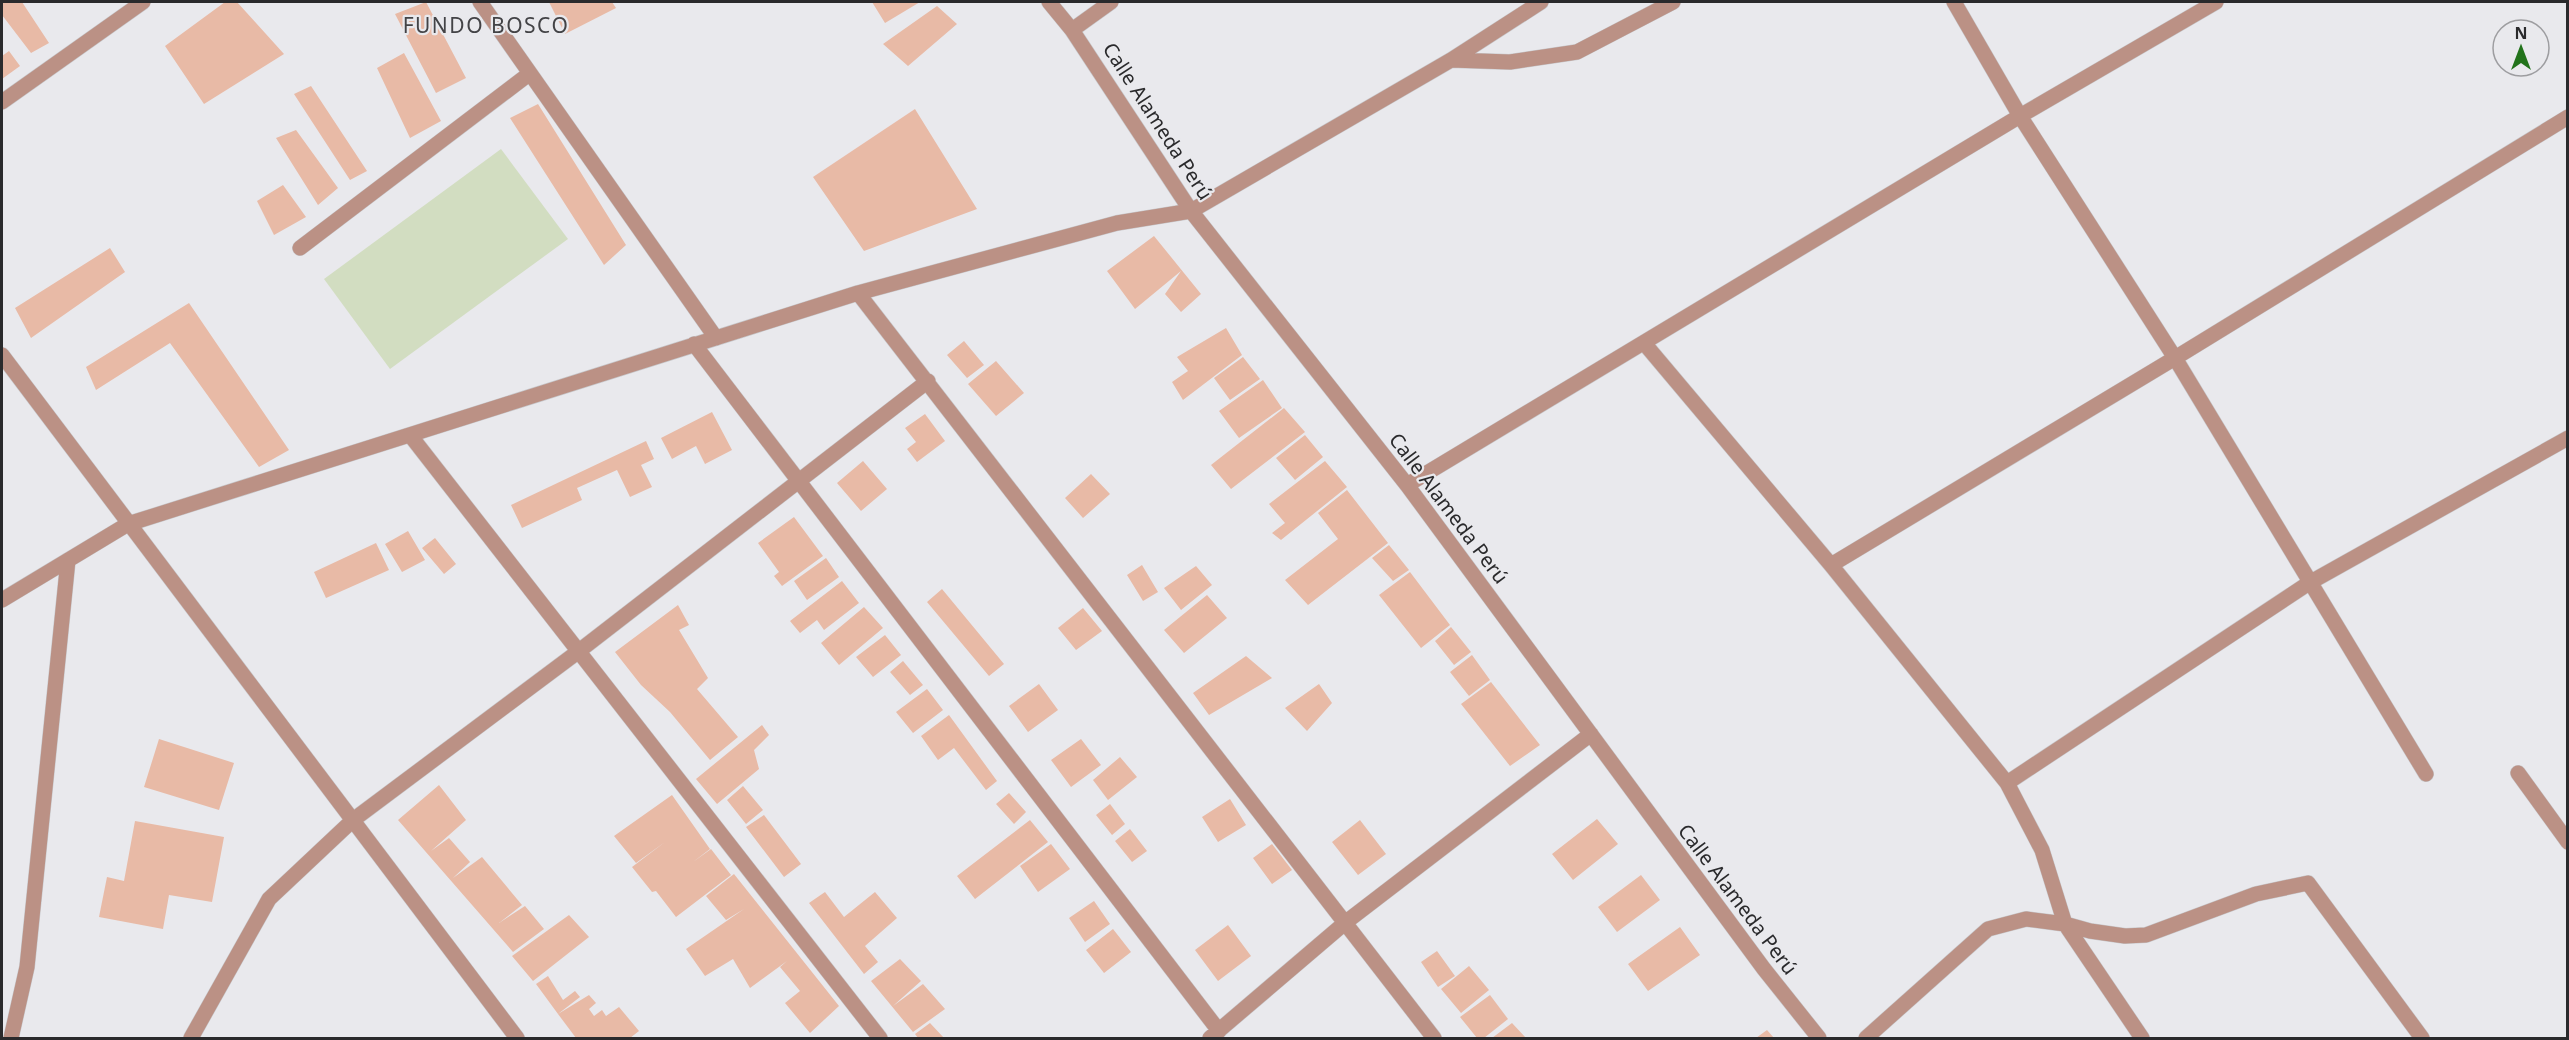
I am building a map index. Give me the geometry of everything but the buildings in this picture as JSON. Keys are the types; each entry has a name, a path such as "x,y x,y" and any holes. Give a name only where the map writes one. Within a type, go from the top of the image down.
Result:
{"street":[{"path":"2,102 143,2"},
{"path":"480,2 716,338"},
{"name":"Calle Alameda Perú","path":"1049,2 1072,30 1191,211 1407,485 1764,969 1819,1038"},
{"path":"1072,30 1111,2"},
{"path":"2,600 128,524 858,293 1117,223 1191,211 1451,60 1541,2"},
{"path":"1451,60 1510,62 1577,52 1674,2"},
{"path":"1954,2 2020,116 2175,358 2309,584 2426,774"},
{"path":"1407,485 2020,116 2216,2"},
{"path":"300,248 529,74"},
{"path":"1831,565 2175,358 2568,117"},
{"path":"858,293 1434,1038"},
{"path":"1644,343 1831,565 2007,783 2042,850 2065,924 2142,1038"},
{"path":"694,345 1214,1035 1346,922 1591,734"},
{"path":"2,355 517,1038"},
{"path":"191,1038 269,899 353,820 579,651 928,381"},
{"path":"411,435 880,1038"},
{"path":"2007,783 2309,584 2568,438"},
{"path":"11,1038 27,967 68,560"},
{"path":"2518,773 2568,842"},
{"path":"1866,1038 1988,929 2026,919 2125,936 2146,935 2256,894 2308,883 2422,1038"}],"green space":[{"path":"501,149 568,239 390,369 324,279"}],"district":[{"name":"FUNDO BOSCO","path":"486,25"}]}
